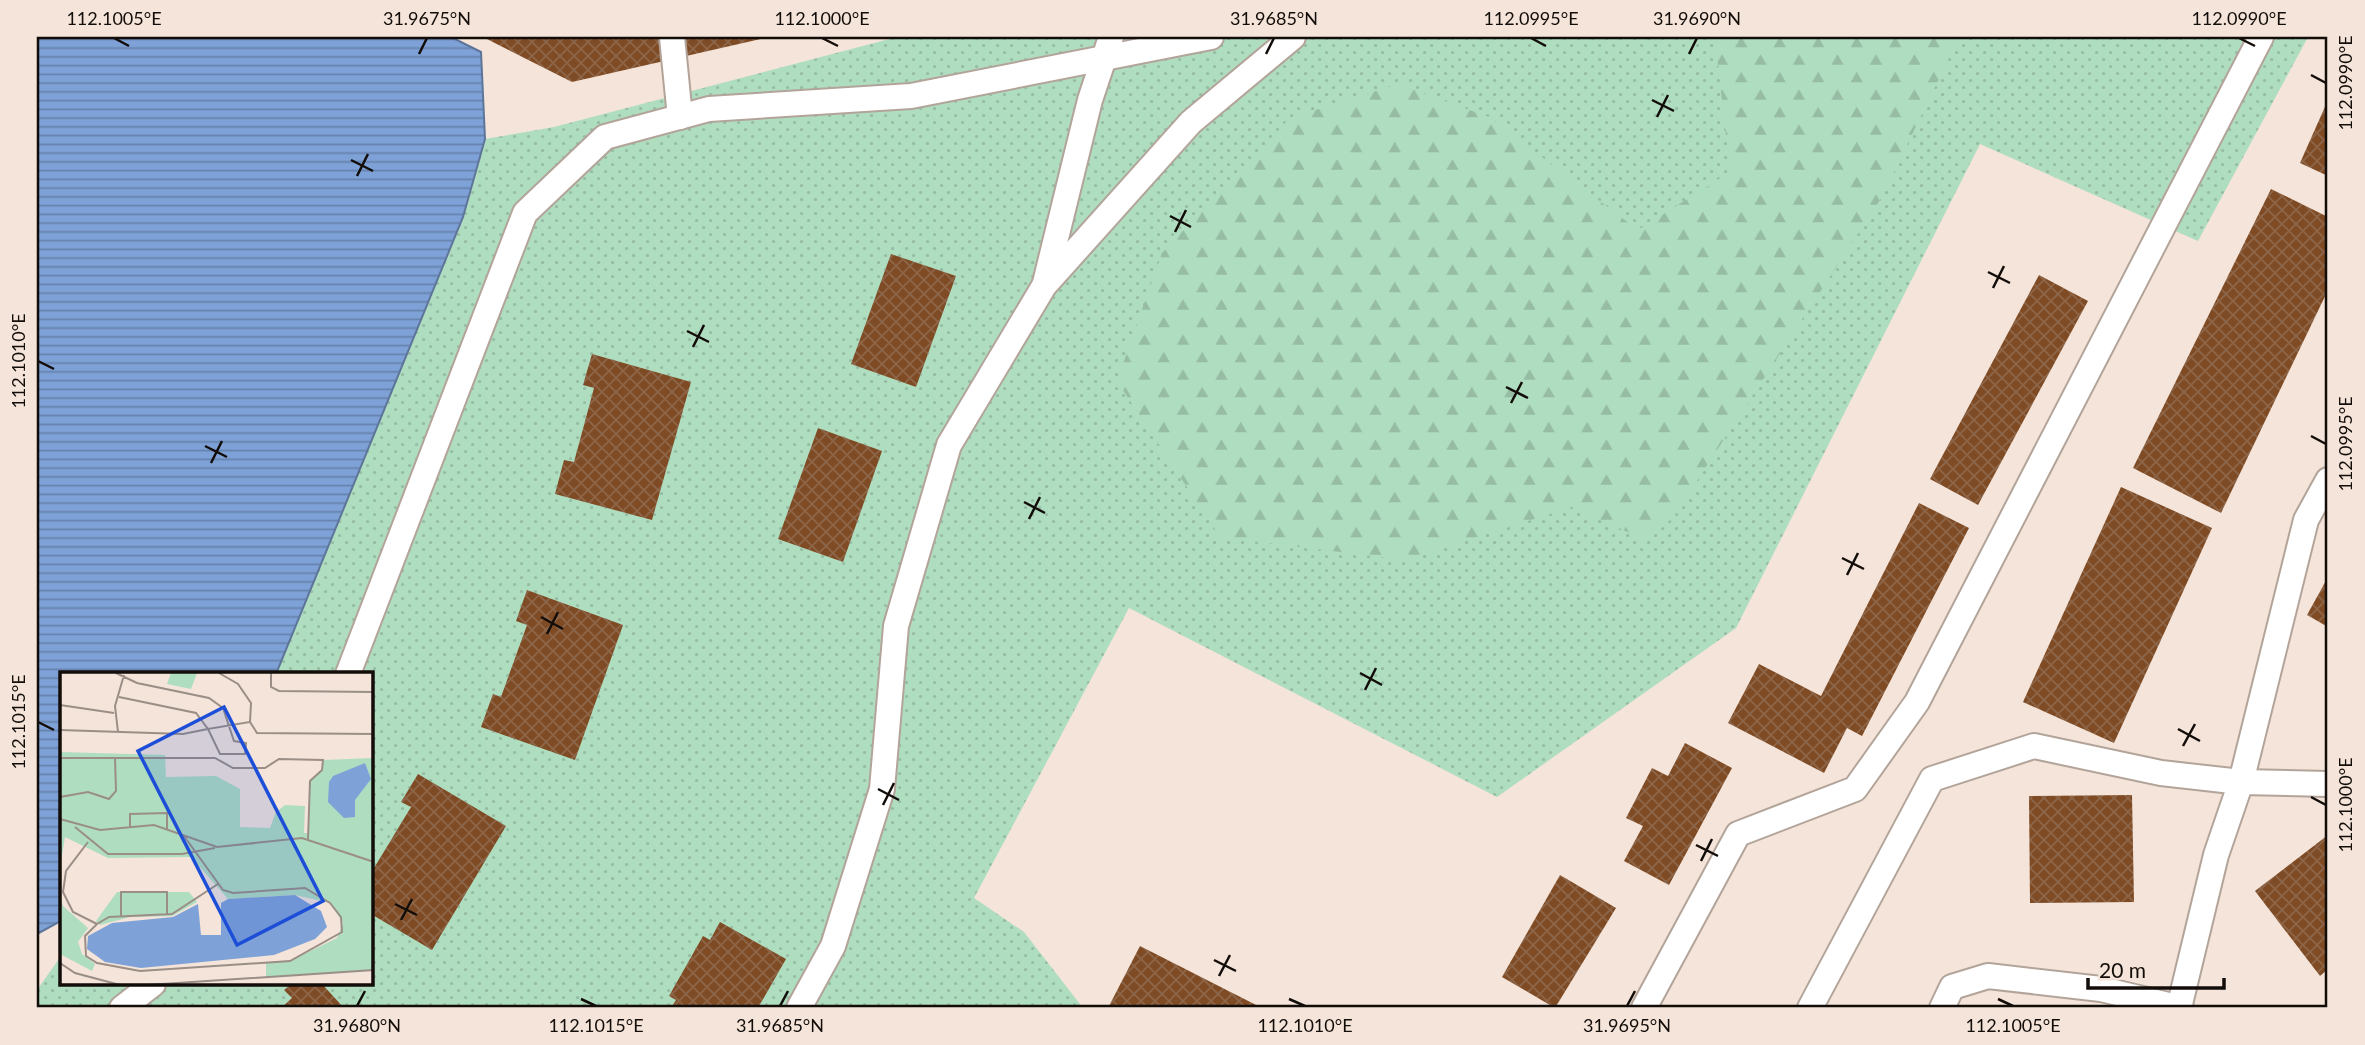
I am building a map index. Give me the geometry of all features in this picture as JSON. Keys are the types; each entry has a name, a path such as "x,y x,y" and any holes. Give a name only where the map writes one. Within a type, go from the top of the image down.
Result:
{"lane":[{"path":"672,37 680,117"},
{"path":"349,672 525,213 605,137 709,109 911,96 1107,47 1210,37"},
{"path":"799,1008 833,946 882,789 896,626 949,445 1044,286 1191,122 1293,37"},
{"path":"1644,1008 1738,834 1855,789 1917,702 2261,37"},
{"path":"1044,286 1090,100 1107,47"},
{"path":"1942,1008 1952,987 1988,976 2101,989 2179,1008 2216,855 2241,782 2306,520 2328,480"},
{"path":"1810,1008 1932,779 2034,746 2161,774 2241,782 2328,784"},
{"path":"122,1008 150,986"}],"green space":[{"path":"897,37 2308,37 2198,241 1980,144 1736,628 1497,797 1129,608 974,898 1024,932 1083,1008 37,1008 37,990 60,957 60,986 373,986 373,672 277,672 463,217 485,139 554,127"},
{"path":"1715,37 1959,37 1882,197 1674,516 1648,541 1572,507 1404,560 1220,537 1117,381 1162,253 1290,118 1398,84 1489,117 1638,230 1730,172"}],"water":[{"path":"37,37 451,37 481,52 485,139 463,217 277,672 60,672 60,922 37,934"}],"building":[{"path":"483,37 765,37 765,38 572,82"},
{"path":"2328,100 2328,176 2300,163"},
{"path":"2271,189 2328,217 2328,290 2221,513 2133,468"},
{"path":"891,254 956,276 916,387 851,364"},
{"path":"2039,275 2088,301 1978,505 1930,479"},
{"path":"592,354 691,382 652,520 555,494 564,460 574,462 594,388 583,385"},
{"path":"818,428 882,451 843,562 778,539"},
{"path":"2121,487 2212,528 2114,743 2023,702"},
{"path":"1919,503 1969,528 1862,736 1847,728 1824,773 1728,723 1759,664 1821,696"},
{"path":"2328,577 2328,627 2307,615"},
{"path":"527,590 623,625 575,760 481,727 493,694 501,697 527,625 516,621"},
{"path":"1685,743 1732,768 1669,885 1624,861 1643,826 1626,818 1652,768 1668,776"},
{"path":"418,774 506,826 432,950 373,915 373,870 411,807 401,802"},
{"path":"2132,795 2134,902 2030,903 2029,796"},
{"path":"2328,835 2328,969 2320,976 2255,891"},
{"path":"1560,875 1616,908 1555,1008 1502,977"},
{"path":"720,922 786,959 758,1008 671,1008 676,1000 669,996 703,936 710,940"},
{"path":"1140,946 1262,1008 1108,1008"},
{"path":"289,986 324,986 344,1008 281,1008 292,998 284,990"}]}
